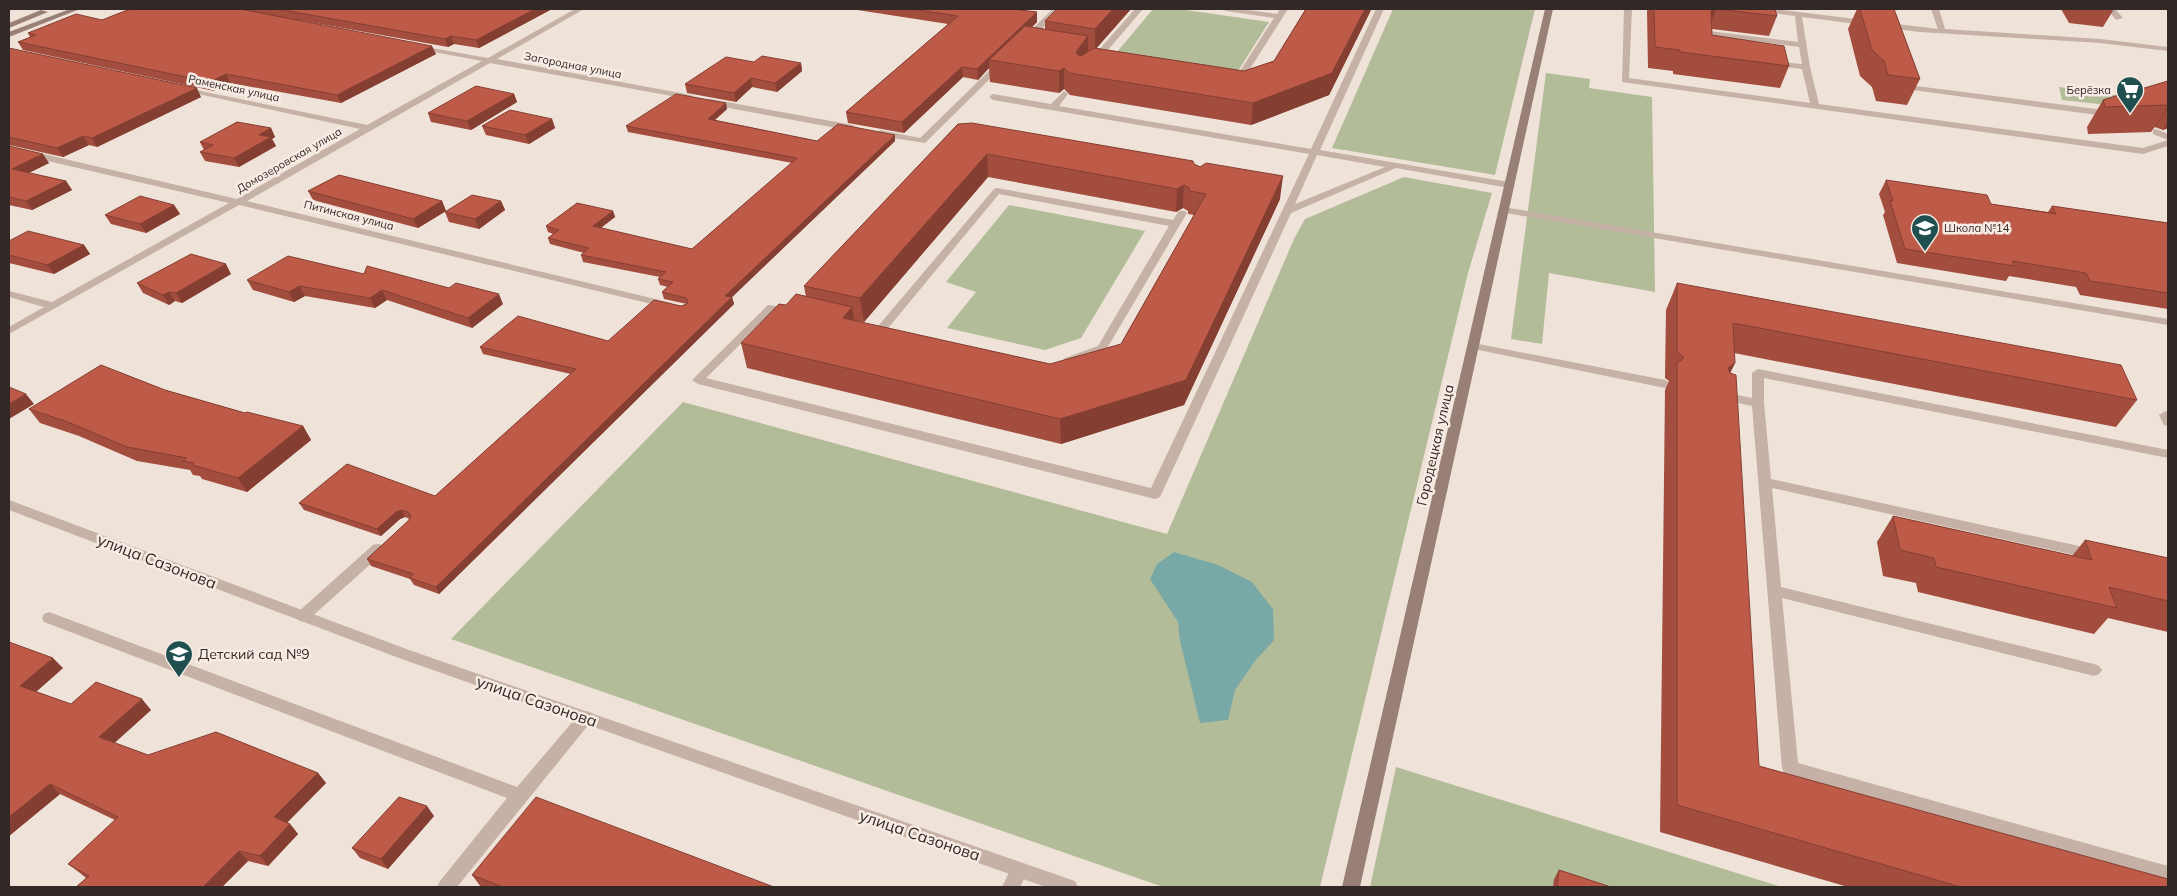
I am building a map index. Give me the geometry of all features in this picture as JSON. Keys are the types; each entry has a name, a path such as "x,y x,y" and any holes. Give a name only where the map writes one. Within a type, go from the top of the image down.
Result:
{"street":[{"path":"9,26 53,9"},
{"path":"9,35 76,9"},
{"name":"Домозеровская улица","path":"9,331 580,9"},
{"path":"1017,49 1057,9"},
{"path":"1091,64 1139,9"},
{"path":"1218,78 1243,73 1281,12 1226,9"},
{"path":"799,312 772,307 698,380 1155,494 1287,212 1289,196 1315,152 1380,9"},
{"name":"Городецкая улица","path":"1351,887 1549,9"},
{"path":"1628,9 1625,80 2143,151 2168,143"},
{"path":"1758,9 1889,26 2100,41 2168,49"},
{"path":"1934,9 1942,31"},
{"path":"2111,9 2119,18"},
{"path":"1798,14 1806,67 1815,107"},
{"path":"1889,26 1892,35"},
{"path":"1709,54 1709,33 1802,45"},
{"path":"1024,42 1036,44"},
{"name":"Загородная улица","path":"412,46 864,130"},
{"path":"1081,52 1100,55"},
{"path":"874,132 922,141 1010,55"},
{"path":"1758,61 1806,67"},
{"path":"1906,70 1913,88 2107,112 2119,117"},
{"name":"Раменская улица","path":"174,86 367,128"},
{"path":"1052,108 1064,94"},
{"path":"993,97 1509,185"},
{"path":"2156,132 2168,137"},
{"name":"Питинская улица","path":"9,149 683,308"},
{"path":"1287,212 1396,166"},
{"path":"880,331 997,191 1176,224"},
{"path":"1503,210 2168,322"},
{"path":"1056,364 1102,348 1182,213"},
{"path":"9,294 53,306"},
{"path":"1473,346 1665,384"},
{"path":"2168,454 1758,373 1758,403 1790,768 2168,874"},
{"path":"1723,396 1758,403"},
{"path":"2168,416 2165,415 2168,422"},
{"path":"1765,482 2111,558"},
{"name":"улица Сазонова","path":"9,506 303,616 586,718 1069,887"},
{"path":"303,616 392,537"},
{"path":"1774,591 2094,670"},
{"path":"49,618 521,796"},
{"path":"446,887 555,752 586,718"},
{"path":"1011,887 1019,870"}],"green space":[{"path":"1153,9 1179,9 1269,22 1238,71 1107,64"},
{"path":"1393,9 1535,9 1495,175 1332,148"},
{"path":"1546,73 1590,79 1589,88 1652,97 1655,292 1549,273 1542,344 1511,339"},
{"path":"2059,87 2155,101 2119,111 2099,104 2062,100"},
{"path":"1404,177 1492,193 1468,273 1320,887 1163,887 451,639 683,402 1167,534 1294,239 1305,219"},
{"path":"1009,205 1145,231 1081,338 1045,350 947,328 976,292 946,282"},
{"path":"1396,767 1782,887 1370,887"}],"water":[{"path":"1174,552 1218,565 1252,582 1273,609 1274,640 1255,661 1235,690 1228,720 1200,723 1180,641 1178,622 1150,579 1157,564"}],"building":[{"path":"130,9 240,9 432,46 337,95 226,74 210,82 18,42 36,35 28,33 76,14 102,20"},
{"path":"277,9 535,9 476,40 451,36 445,39"},
{"path":"912,9 1012,9 1037,12 977,69 962,67 902,122 846,112 958,16"},
{"path":"1057,9 1113,9 1095,29 1045,21"},
{"path":"1306,9 1365,9 1332,73 1253,103 1069,73 1064,68 1059,71 989,60 1025,26 1088,36 1076,52 1081,56 1094,48 1244,71 1274,61"},
{"path":"1654,9 1716,9 1711,11 1712,35 1784,46 1789,66 1655,47"},
{"path":"1716,9 1775,9 1777,16"},
{"path":"1860,9 1894,9 1920,79 1888,75 1884,61 1872,50"},
{"path":"9,48 197,88 92,138 83,136 57,148 9,137"},
{"path":"762,56 801,63 775,83 751,78 734,93 685,84 726,57 754,62"},
{"path":"2168,81 2168,105 2105,107 2103,100 2128,92 2139,94 2141,89"},
{"path":"476,86 514,94 467,121 428,113"},
{"path":"676,94 726,103 708,119 817,141 838,124 895,135 725,296 732,297 436,587 410,578 414,574 367,559 408,521 411,516 408,512 402,510 396,512 377,529 299,503 347,464 435,496 576,369 480,347 518,316 608,341 654,300 681,306 687,304 686,298 662,292 673,282 658,279 666,272 581,255 589,248 548,238 559,230 546,226 577,203 613,211 593,226 692,249 797,158 626,126"},
{"path":"510,110 552,119 525,135 482,126"},
{"path":"237,122 271,128 259,135 271,137 234,158 200,152 213,145 200,142"},
{"path":"972,123 1193,161 1194,164 1200,167 1206,163 1283,176 1186,380 1060,419 741,343 779,304 786,305 796,294 852,307 843,318 1050,364 1121,344 1206,194 1190,191 1184,185 1177,189 987,154 860,298 804,286 958,124"},
{"path":"9,146 43,154 12,169 66,181 26,201 9,197"},
{"path":"339,175 442,201 413,219 308,191"},
{"path":"1886,180 1987,195 1991,204 2056,214 2052,206 2168,223 2168,293 2090,281 2086,273 2012,261 2015,266 1905,249 1890,201 1893,201"},
{"path":"472,195 501,201 475,219 445,212"},
{"path":"140,196 174,205 140,224 105,215"},
{"path":"28,231 84,245 47,265 9,255 9,241"},
{"path":"191,254 226,264 176,293 169,292 163,295 137,283"},
{"path":"288,256 364,274 367,266 449,288 456,283 499,294 468,318 382,290 370,298 299,286 289,292 247,280"},
{"path":"1677,283 2121,365 2137,400 1733,323 1735,363 1728,368 1730,373 1736,375 1759,766 2168,879 2168,887 1961,887 1677,805 1677,363 1684,358 1677,351"},
{"path":"101,365 165,390 245,413 303,426 238,478 183,461 187,458 127,447 68,422 29,409"},
{"path":"9,387 26,394 9,404"},
{"path":"1893,516 2092,560 2085,540 2168,558 2168,601 2109,587 2117,608 1936,567 1934,558 1900,550"},
{"path":"9,642 53,658 20,686 71,704 96,682 142,699 99,737 148,755 216,732 318,773 274,817 290,824 260,856 239,851 203,887 76,887 89,876 68,864 118,817 50,784 9,817"},
{"path":"399,797 427,806 381,859 352,848"},
{"path":"536,797 774,887 503,887 472,875"},
{"path":"1559,870 1611,887 1557,887"}],"place":[{"name":"Берёзка","path":"2130,114"},
{"name":"Школа №14","path":"1925,252"},
{"name":"Детский сад №9","path":"179,678"}]}
